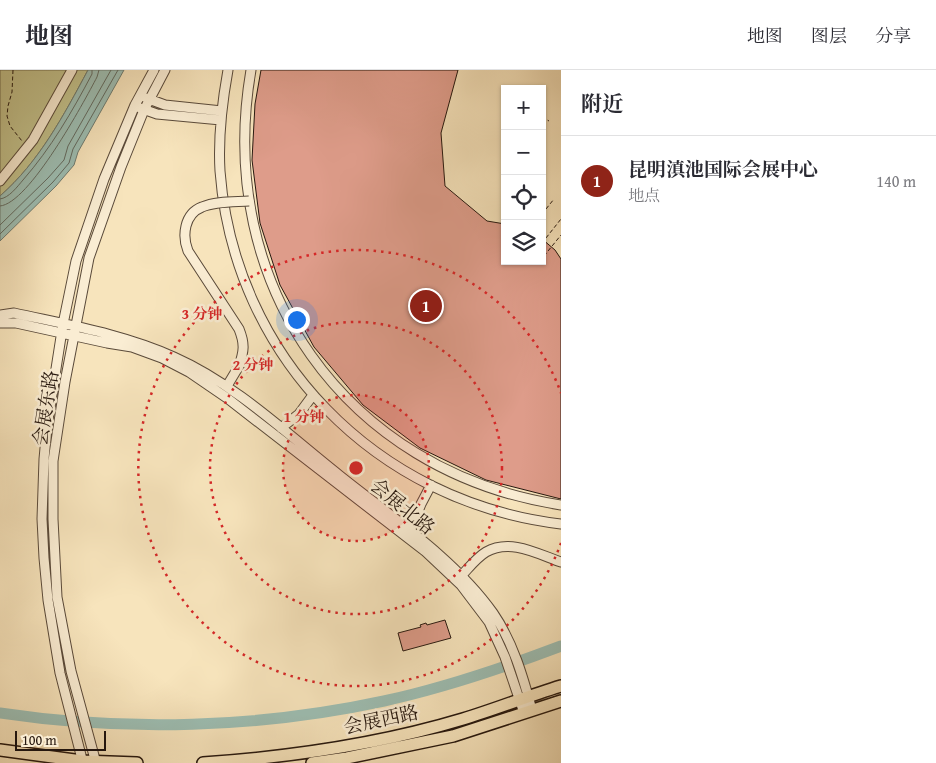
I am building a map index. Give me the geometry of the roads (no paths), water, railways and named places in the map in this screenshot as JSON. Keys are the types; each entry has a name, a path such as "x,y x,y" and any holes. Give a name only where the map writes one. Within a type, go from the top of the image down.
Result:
{"main road":[{"name":"会展西路","path":"204,763 272,757 397,736 462,719 561,686"},
{"name":"会展西路","path":"312,763 347,758 453,736 561,701"},
{"path":"0,750 83,762 137,763"}],"street":[{"path":"0,181 40,129 72,70"},
{"name":"会展东路","path":"83,762 60,673 49,608 42,519 47,426 62,328 76,261 104,178 135,105 154,70"},
{"name":"会展东路","path":"96,762 71,671 57,597 52,519 54,453 65,382 89,258 121,167 144,110 165,70"},
{"path":"228,70 221,115 219,149 222,192 230,236 241,275 257,312 275,344 295,373 313,395 344,426 400,468 431,485 466,500 521,517 561,524"},
{"path":"251,70 247,89 244,156 249,201 259,250 280,303 294,331 311,356 327,378 349,401 397,441 447,470 473,482 533,500 561,505"},
{"path":"140,95 165,105 221,115"},
{"path":"135,105 157,114 221,115"},
{"path":"227,386 239,366 244,350 243,339 239,329 188,251 184,232 190,217 202,206 249,201"},
{"name":"会展北路","path":"0,314 14,313 62,328 74,336 132,347 162,358 189,372 227,398 426,552 461,585 489,622 511,674 524,698"},
{"name":"会展北路","path":"0,323 62,328 76,326 112,334 148,346 212,376 227,386 410,531 438,554 460,577 493,613 514,652 521,670 524,698 528,712"},
{"path":"281,428 299,414 313,395"},
{"path":"410,531 431,485"},
{"path":"460,577 481,556 497,547 513,546 561,562"}],"water":[{"path":"88,70 124,70 78,152 74,165 56,186 0,241 0,196 14,183 39,153 60,121"}],"waterway":[{"path":"0,713 48,719 144,725 241,722 289,717 384,701 429,690 495,670 561,646"}],"place":[{"name":"昆明滇池国际会展中心","path":"426,306"}]}
